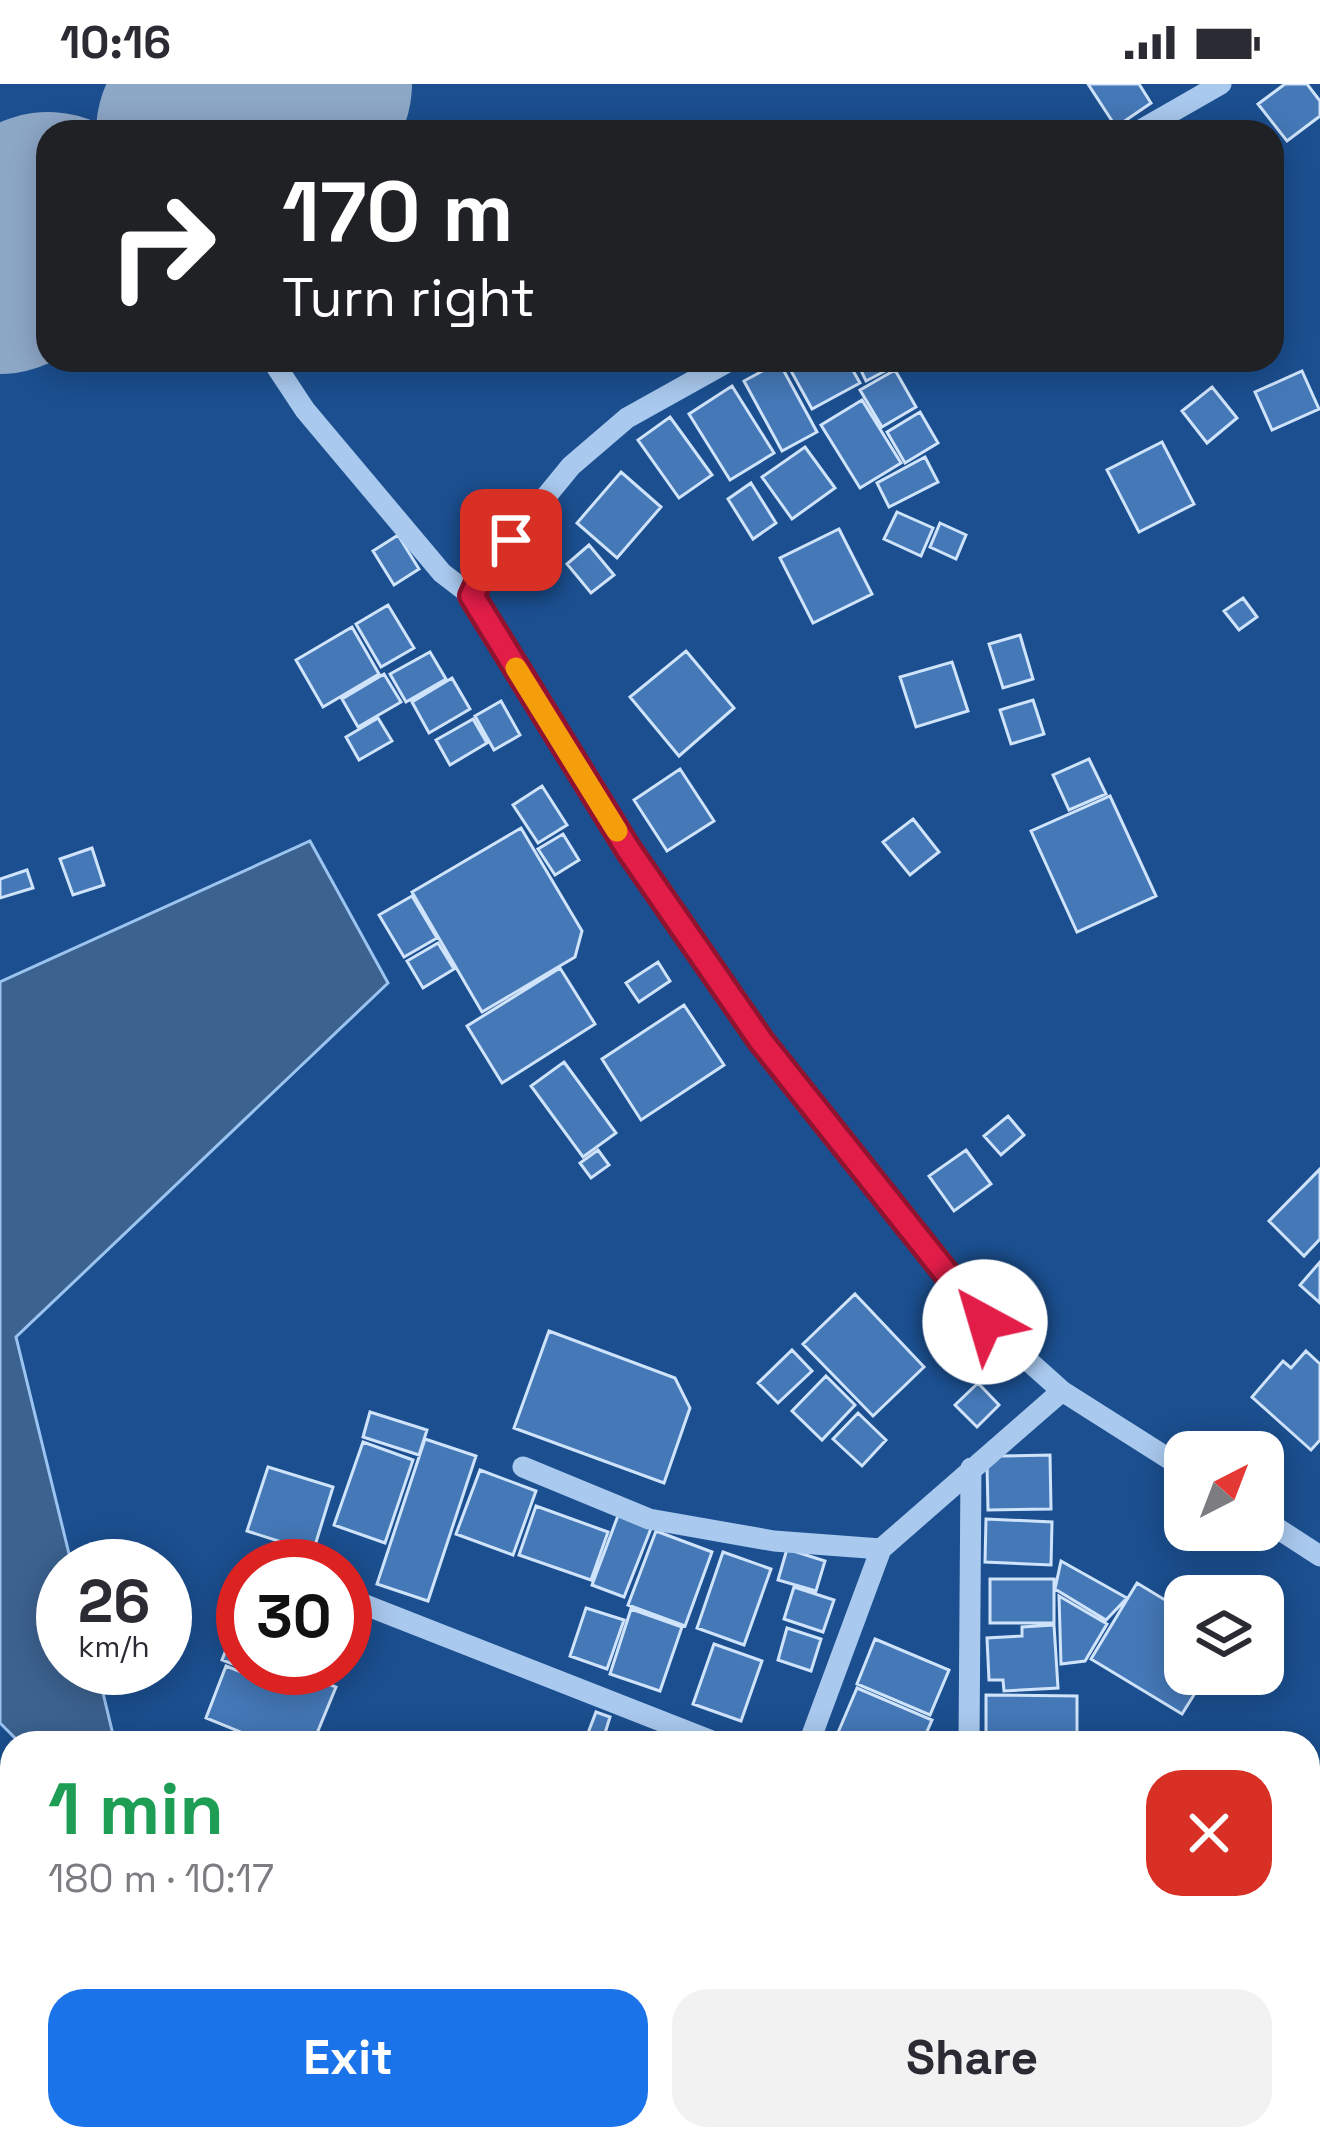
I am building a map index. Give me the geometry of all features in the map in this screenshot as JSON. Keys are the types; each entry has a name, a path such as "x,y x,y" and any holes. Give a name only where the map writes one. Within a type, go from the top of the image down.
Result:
{"street":[{"path":"1158,120 1221,84"},
{"path":"280,372 305,410 442,573 472,596 628,849 761,1041 985,1322 1062,1390 1164,1456"},
{"path":"472,596 481,576 572,466 627,418 709,372"},
{"path":"813,1731 881,1549 1062,1390"},
{"path":"523,1467 649,1519 774,1541 881,1549"},
{"path":"969,1731 971,1468"},
{"path":"1284,1533 1320,1556"},
{"path":"372,1608 686,1731"}],"water":[{"path":"310,841 388,983 16,1337 65,1539 36,1539 36,1695 103,1695 112,1731 8,1731 0,1723 0,982"}],"building":[{"path":"1088,84 1139,84 1151,103 1126,120 1111,120"},
{"path":"1285,84 1307,84 1320,101 1320,116 1287,141 1284,120 1271,120 1258,104"},
{"path":"1302,371 1319,409 1272,430 1255,392"},
{"path":"761,372 784,372 817,432 782,451 744,381"},
{"path":"792,372 854,372 860,383 812,409"},
{"path":"862,372 883,372 866,381"},
{"path":"896,372 916,407 882,427 860,390"},
{"path":"732,386 774,453 730,480 689,414"},
{"path":"1212,387 1237,418 1207,443 1182,411"},
{"path":"862,400 901,463 860,488 821,425"},
{"path":"920,412 938,443 905,463 887,432"},
{"path":"670,417 712,475 679,498 638,440"},
{"path":"1162,442 1194,504 1139,532 1107,470"},
{"path":"805,447 835,488 792,519 762,477"},
{"path":"925,457 938,482 889,507 877,483"},
{"path":"621,472 661,507 617,558 577,523"},
{"path":"751,483 776,523 753,539 728,499"},
{"path":"897,512 933,528 921,556 884,539"},
{"path":"940,523 966,535 956,559 930,547"},
{"path":"839,529 872,594 813,623 780,558"},
{"path":"398,535 419,569 394,585 373,551"},
{"path":"589,545 614,575 591,593 567,564"},
{"path":"1243,598 1257,617 1239,630 1224,611"},
{"path":"388,605 414,648 381,667 356,624"},
{"path":"352,627 379,674 323,707 296,660"},
{"path":"1020,635 1033,679 1003,688 989,644"},
{"path":"686,651 734,708 679,756 630,697"},
{"path":"430,652 446,679 406,702 390,674"},
{"path":"952,662 968,711 916,727 900,677"},
{"path":"384,674 401,702 358,727 342,699"},
{"path":"452,678 470,709 429,733 412,702"},
{"path":"1033,700 1044,734 1011,744 1000,710"},
{"path":"501,701 520,735 494,750 475,716"},
{"path":"378,718 392,741 359,760 346,737"},
{"path":"473,719 487,743 450,765 436,740"},
{"path":"1089,759 1106,794 1069,810 1053,775"},
{"path":"680,769 714,821 667,851 634,800"},
{"path":"542,786 567,825 538,843 513,805"},
{"path":"1110,796 1156,896 1077,932 1031,831"},
{"path":"913,819 939,852 910,875 883,842"},
{"path":"521,828 582,931 575,957 482,1012 412,892"},
{"path":"563,834 579,860 555,875 538,849"},
{"path":"92,848 104,885 73,895 60,859"},
{"path":"27,870 33,888 0,898 0,879"},
{"path":"412,896 437,938 404,957 379,915"},
{"path":"438,943 454,969 423,988 407,961"},
{"path":"658,962 670,981 639,1002 626,983"},
{"path":"560,968 595,1024 502,1083 467,1026"},
{"path":"684,1005 724,1065 641,1120 602,1059"},
{"path":"564,1062 616,1133 583,1157 531,1086"},
{"path":"1008,1116 1024,1135 1001,1155 984,1136"},
{"path":"598,1150 609,1165 591,1178 580,1163"},
{"path":"966,1150 991,1184 954,1211 929,1176"},
{"path":"1320,1169 1320,1239 1304,1256 1269,1221"},
{"path":"1320,1262 1320,1303 1300,1285"},
{"path":"855,1294 924,1367 873,1416 803,1344"},
{"path":"549,1331 675,1378 690,1408 664,1483 514,1428"},
{"path":"792,1350 812,1371 778,1403 758,1383"},
{"path":"1306,1351 1320,1364 1320,1440 1311,1450 1252,1397 1283,1361 1291,1368"},
{"path":"826,1376 855,1405 822,1440 792,1411"},
{"path":"978,1383 999,1405 977,1427 955,1405"},
{"path":"370,1412 427,1430 419,1455 363,1437"},
{"path":"858,1413 886,1440 862,1466 833,1439"},
{"path":"425,1439 476,1456 428,1601 377,1584"},
{"path":"363,1442 413,1460 385,1543 334,1525"},
{"path":"1050,1455 1051,1509 988,1510 987,1465 1000,1456"},
{"path":"268,1467 333,1487 317,1539 272,1539 247,1531"},
{"path":"480,1470 536,1491 513,1555 456,1534"},
{"path":"536,1506 608,1532 591,1580 519,1555"},
{"path":"619,1513 652,1526 624,1597 592,1585"},
{"path":"986,1519 1052,1522 1051,1565 985,1562"},
{"path":"656,1531 712,1552 685,1626 628,1605"},
{"path":"787,1549 825,1561 816,1591 778,1580"},
{"path":"723,1552 771,1569 744,1645 697,1628"},
{"path":"1061,1561 1127,1598 1106,1620 1055,1589"},
{"path":"990,1579 1054,1579 1054,1623 990,1623"},
{"path":"1137,1583 1164,1599 1164,1695 1194,1695 1182,1714 1091,1659"},
{"path":"794,1587 834,1600 823,1632 784,1619"},
{"path":"1059,1596 1107,1624 1085,1661 1061,1664"},
{"path":"586,1608 624,1620 607,1669 570,1656"},
{"path":"631,1609 682,1627 660,1691 610,1674"},
{"path":"1054,1625 1058,1688 1004,1691 1003,1680 989,1680 987,1638 1022,1636 1022,1627"},
{"path":"787,1628 821,1639 811,1671 778,1660"},
{"path":"875,1639 949,1670 930,1715 857,1684"},
{"path":"714,1644 762,1661 741,1721 693,1704"},
{"path":"857,1688 932,1720 927,1731 839,1731"},
{"path":"216,1692 333,1695 318,1731 238,1731 206,1718"},
{"path":"986,1695 1077,1696 1077,1731 986,1731"},
{"path":"596,1712 610,1717 606,1731 589,1731"}],"runway":[{"path":"234,120 295,84"},
{"path":"0,257 36,236"}],"slow traffic":[{"path":"516,668 617,831"}],"route":[{"path":"511,540 481,576 472,596 628,849 761,1041 985,1322"}]}
